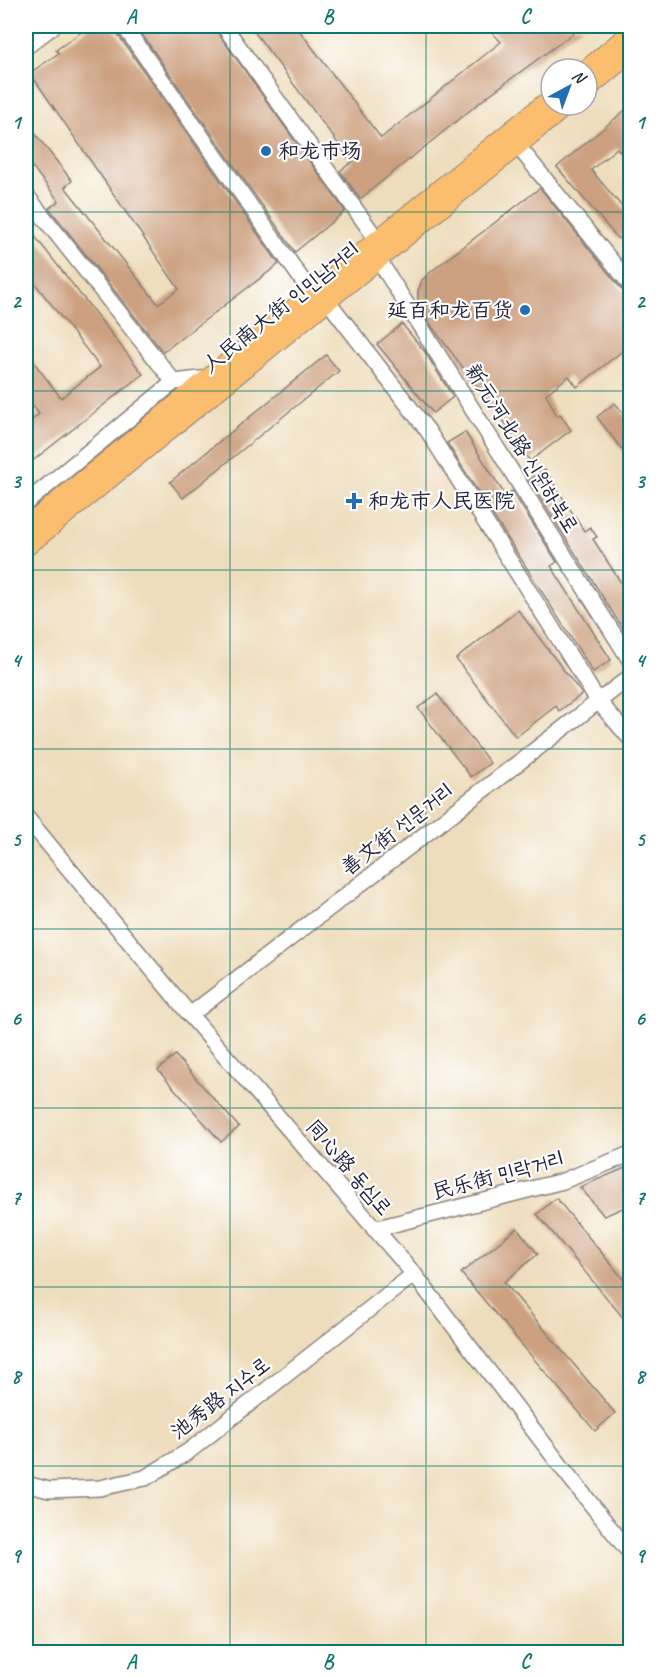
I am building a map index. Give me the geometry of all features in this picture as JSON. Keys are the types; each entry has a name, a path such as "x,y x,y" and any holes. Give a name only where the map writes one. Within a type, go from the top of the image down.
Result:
{"main road":[{"path":"599,60 630,34"},
{"path":"599,78 630,52"},
{"name":"人民南大街 인민남거리","path":"378,250 539,109"},
{"name":"人民南大街 인민남거리","path":"26,546 320,297 551,117"},
{"name":"人民南大街 인민남거리","path":"26,528 209,378 320,297"}],"street":[{"path":"26,47 53,26"},
{"path":"124,26 320,297 428,431 598,701 630,738"},
{"name":"新元河北路 신원하북로","path":"224,26 378,250 630,660"},
{"path":"517,145 630,284"},
{"path":"26,195 174,382 26,503"},
{"name":"人民南大街 인민남거리","path":"174,382 209,378"},
{"name":"善文街 선문거리","path":"190,1015 630,676"},
{"name":"同心路 동심로","path":"26,817 31,833 414,1274 630,1553"},
{"name":"民乐街 민락거리","path":"374,1229 563,1181 630,1154"},
{"name":"池秀路 지수로","path":"26,1484 49,1490 100,1488 145,1478 189,1451 414,1274"}],"building":[{"path":"90,26 114,26 279,264 163,352 49,208 59,201 26,159 26,122 72,181 65,187 158,304 179,289 30,73 59,53 56,50"},
{"name":"和龙市场","path":"136,26 213,26 345,211 295,252"},
{"path":"250,26 296,26 381,138 501,42 486,26 583,26 489,95 360,199 340,171 352,162"},
{"path":"630,106 630,164 617,148 591,170 630,216 630,228 618,239 557,167"},
{"name":"延百和龙百货","path":"540,188 622,290 630,295 630,345 577,387 569,376 546,394 557,416 560,414 571,430 530,461 518,445 520,443 433,328 418,304 418,291 422,280 433,270"},
{"path":"26,225 143,374 26,466 26,425 39,414 26,397 26,352 61,398 100,367 26,272"},
{"path":"402,324 425,352 453,397 433,413 377,344"},
{"path":"326,355 339,371 183,498 170,482"},
{"path":"615,403 630,422 630,460 597,417"},
{"path":"465,432 505,495 512,491 557,562 551,566 611,660 593,672 447,443"},
{"path":"545,470 584,531 590,527 597,537 593,539 630,597 630,640 529,480"},
{"path":"518,610 582,694 559,711 556,706 516,737 456,659"},
{"path":"437,694 490,763 471,777 418,708"},
{"path":"175,1055 239,1127 221,1142 158,1070"},
{"path":"630,1166 630,1205 604,1216 580,1187"},
{"path":"556,1198 630,1287 630,1326 537,1214"},
{"path":"517,1228 538,1254 504,1282 615,1413 595,1431 461,1273"}],"place":[{"name":"和龙市场","path":"266,151"},
{"name":"延百和龙百货","path":"525,310"},
{"name":"和龙市人民医院","path":"354,501"}]}
